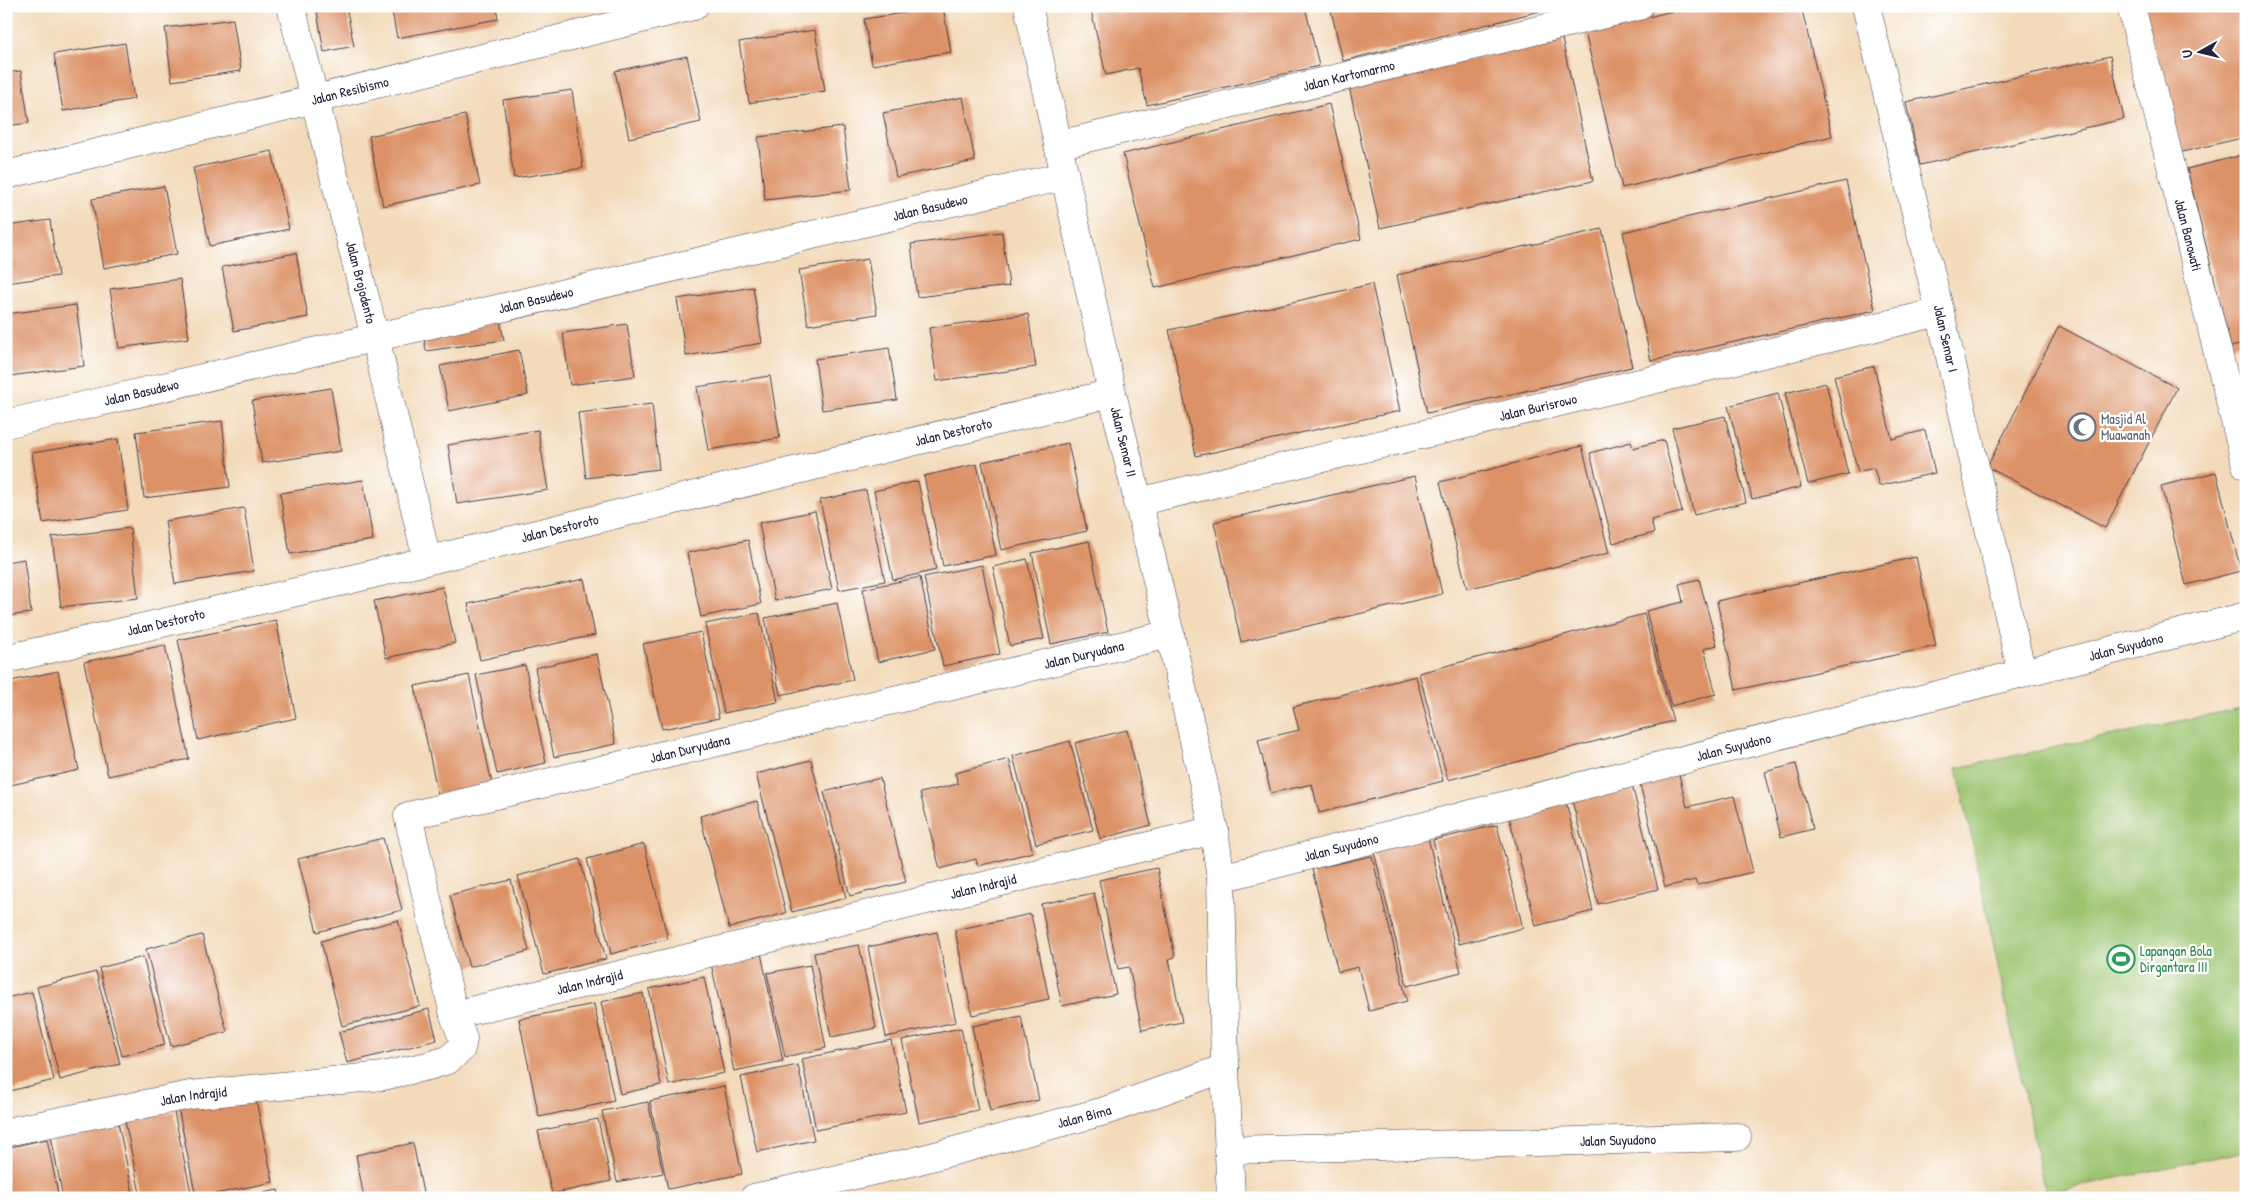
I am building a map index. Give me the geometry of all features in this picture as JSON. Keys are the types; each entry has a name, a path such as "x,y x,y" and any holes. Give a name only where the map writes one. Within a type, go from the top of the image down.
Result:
{"street":[{"name":"Jalan Brojodento","path":"291,6 375,338 427,560"},
{"name":"Jalan Resibismo","path":"6,175 694,6"},
{"name":"Jalan Semar II","path":"1028,6 1112,393 1170,634 1214,830 1221,878"},
{"name":"Jalan Kartomarmo","path":"1058,145 1639,6"},
{"name":"Jalan Semar I","path":"1866,6 1940,312 2022,674"},
{"name":"Jalan Banowati","path":"2131,6 2246,465"},
{"name":"Jalan Basudewo","path":"6,424 1064,176"},
{"name":"Jalan Burisrowo","path":"1137,502 1940,312"},
{"name":"Jalan Destoroto","path":"6,659 427,560 1112,393"},
{"name":"Jalan Suyudono","path":"1221,878 2246,616"},
{"name":"Jalan Duryudana","path":"454,1015 408,816 1170,634"},
{"name":"Jalan Indrajid","path":"6,1132 190,1095 383,1076 428,1066 448,1060 461,1049 463,1039 454,1015 1214,830"},
{"path":"1221,878 1225,1068 1231,1198"},
{"name":"Jalan Bima","path":"754,1198 912,1162 1105,1111 1225,1068"},
{"name":"Jalan Suyudono","path":"1228,1150 1737,1137"}],"green space":[{"name":"Lapangan Bola Dirgantara III","path":"2246,707 2246,1151 2045,1193 1957,768"}],"building":[{"path":"316,6 346,6 354,46 324,52"},
{"path":"391,6 496,6 498,19 397,38"},
{"path":"1090,6 1305,6 1319,66 1147,105 1138,68 1106,75"},
{"path":"1330,6 1548,6 1548,9 1343,61"},
{"path":"1694,6 1801,6 1832,136 1622,188 1585,32"},
{"path":"1914,6 1938,6 1938,7 1915,11"},
{"path":"2143,6 2246,6 2246,137 2178,153"},
{"path":"943,7 951,52 872,65 864,19"},
{"path":"233,19 241,71 172,81 165,28"},
{"path":"815,30 825,91 749,103 739,42"},
{"path":"1562,39 1593,181 1380,228 1349,86"},
{"path":"125,43 134,99 63,111 54,54"},
{"path":"687,56 701,122 629,138 615,71"},
{"path":"2110,56 2124,119 1920,165 1906,102"},
{"path":"21,71 29,123 6,126 6,73"},
{"path":"572,90 583,168 514,178 503,100"},
{"path":"963,97 975,161 896,177 883,113"},
{"path":"1329,104 1361,239 1155,288 1123,154"},
{"path":"465,115 480,185 383,206 369,136"},
{"path":"843,127 851,190 765,200 758,137"},
{"path":"272,151 289,229 210,246 193,168"},
{"path":"2246,154 2246,343 2231,347 2187,169"},
{"path":"1846,181 1875,310 1651,361 1623,232"},
{"path":"164,186 177,254 104,268 92,199"},
{"path":"50,220 58,276 6,283 6,226"},
{"path":"1602,229 1632,367 1427,413 1397,275"},
{"path":"1002,232 1009,286 917,297 911,244"},
{"path":"296,253 308,317 234,331 222,267"},
{"path":"868,259 877,314 808,325 799,270"},
{"path":"180,279 189,338 119,348 110,289"},
{"path":"1372,284 1400,411 1196,456 1169,330"},
{"path":"753,287 762,343 686,356 677,299"},
{"path":"76,305 84,366 10,376 6,348 6,314"},
{"path":"1028,314 1036,367 937,381 929,328"},
{"path":"500,320 504,340 426,351 423,331"},
{"path":"627,324 635,376 570,385 563,333"},
{"name":"Masjid Al Muawanah","path":"2059,326 2177,388 2105,528 1987,467"},
{"path":"889,348 897,400 822,410 815,359"},
{"path":"519,350 528,395 449,411 440,366"},
{"path":"1874,366 1892,439 1925,430 1935,473 1879,486 1874,468 1858,472 1834,376"},
{"path":"770,376 780,438 708,450 697,387"},
{"path":"1826,383 1848,474 1808,484 1785,393"},
{"path":"331,388 341,451 262,463 252,401"},
{"path":"1778,393 1801,487 1752,499 1728,406"},
{"path":"652,404 659,469 586,478 578,413"},
{"path":"1725,416 1746,502 1694,515 1672,428"},
{"path":"222,421 230,487 144,498 136,432"},
{"path":"538,430 548,490 457,504 448,445"},
{"path":"118,439 128,510 43,523 32,453"},
{"path":"1664,440 1682,512 1651,520 1654,533 1613,543 1590,453 1631,442 1633,448"},
{"path":"1068,443 1087,531 1001,550 982,462"},
{"path":"1582,446 1609,553 1467,589 1440,482"},
{"path":"977,464 996,555 943,566 924,476"},
{"path":"2216,472 2241,571 2186,585 2161,486"},
{"path":"1415,476 1442,594 1241,642 1214,522"},
{"path":"363,480 373,540 290,554 280,493"},
{"path":"918,481 936,570 893,580 874,491"},
{"path":"866,490 885,581 839,590 820,500"},
{"path":"244,508 254,571 175,584 165,521"},
{"path":"815,511 832,589 775,601 759,523"},
{"path":"130,528 138,598 61,607 52,537"},
{"path":"748,540 761,604 701,617 687,553"},
{"path":"1089,541 1108,632 1051,644 1032,553"},
{"path":"1916,557 1936,646 1736,690 1717,601"},
{"path":"24,559 31,613 6,616 6,562"},
{"path":"1027,559 1044,639 1010,646 993,567"},
{"path":"982,565 1000,654 943,666 924,577"},
{"path":"920,577 935,649 878,662 863,589"},
{"path":"584,579 595,635 480,660 468,604"},
{"path":"1699,579 1717,645 1704,649 1716,694 1671,706 1646,611 1683,602 1679,584"},
{"path":"443,587 455,643 386,658 374,601"},
{"path":"837,603 853,680 780,695 765,618"},
{"path":"759,613 778,702 724,713 705,624"},
{"path":"1644,614 1673,721 1448,780 1419,673"},
{"path":"276,620 296,718 198,740 178,640"},
{"path":"701,632 719,718 662,729 643,644"},
{"path":"165,645 189,759 108,776 84,662"},
{"path":"597,654 616,744 554,757 535,668"},
{"path":"525,665 546,763 497,774 476,675"},
{"path":"58,671 79,770 6,786 6,682"},
{"path":"469,675 492,784 438,795 415,686"},
{"path":"1416,676 1443,781 1319,813 1312,784 1271,793 1258,740 1299,730 1293,707"},
{"path":"1127,730 1151,825 1100,839 1075,743"},
{"path":"1070,741 1093,830 1036,844 1013,756"},
{"path":"1009,759 1033,852 978,866 976,859 940,869 920,793 958,784 955,773"},
{"path":"811,760 846,898 792,912 756,774"},
{"path":"1796,764 1813,829 1781,837 1765,772"},
{"path":"1678,771 1687,807 1734,796 1753,872 1697,885 1695,880 1665,887 1639,780"},
{"path":"880,778 906,882 850,896 824,792"},
{"path":"1631,781 1658,889 1598,904 1571,796"},
{"path":"1565,798 1593,911 1536,926 1508,812"},
{"path":"757,801 786,913 729,928 700,816"},
{"path":"1497,825 1523,928 1459,944 1433,840"},
{"path":"1427,834 1461,972 1407,986 1373,848"},
{"path":"383,838 402,910 317,932 298,859"},
{"path":"644,844 668,939 611,954 587,859"},
{"path":"1372,856 1407,1001 1369,1011 1358,967 1338,972 1312,869"},
{"path":"580,859 606,959 544,974 518,876"},
{"path":"1157,868 1175,957 1169,959 1182,1022 1142,1030 1129,967 1118,969 1099,880"},
{"path":"511,880 529,951 469,967 450,895"},
{"path":"1094,893 1116,994 1062,1006 1041,904"},
{"path":"1031,914 1049,999 972,1015 955,930"},
{"path":"398,920 420,1006 342,1026 321,941"},
{"path":"937,932 956,1022 886,1037 868,947"},
{"path":"202,935 227,1032 171,1046 146,949"},
{"path":"859,945 876,1028 831,1037 814,953"},
{"path":"761,953 783,1061 734,1071 711,963"},
{"path":"143,957 165,1045 122,1056 99,968"},
{"path":"810,965 826,1048 785,1057 767,973"},
{"path":"96,972 120,1064 60,1080 37,987"},
{"path":"704,977 724,1073 669,1085 649,989"},
{"path":"32,992 54,1080 6,1092 6,998"},
{"path":"643,993 661,1085 620,1094 601,1002"},
{"path":"594,1004 614,1101 539,1117 519,1019"},
{"path":"429,1009 437,1040 347,1063 339,1032"},
{"path":"1021,1016 1039,1100 990,1111 972,1026"},
{"path":"961,1028 978,1110 919,1122 902,1040"},
{"path":"891,1040 906,1112 816,1130 802,1059"},
{"path":"798,1065 814,1140 757,1152 741,1077"},
{"path":"724,1086 742,1174 668,1189 650,1101"},
{"path":"254,1091 273,1182 196,1198 178,1107"},
{"path":"648,1102 663,1173 617,1182 602,1111"},
{"path":"174,1112 191,1192 162,1198 141,1198 125,1121"},
{"path":"117,1118 134,1198 63,1198 50,1131"},
{"path":"598,1119 611,1181 552,1194 538,1131"},
{"path":"47,1139 59,1198 6,1198 6,1148"},
{"path":"413,1143 424,1198 364,1198 356,1155"},
{"path":"278,1190 280,1198 243,1198 243,1197"}],"place":[{"name":"Masjid Al Muawanah","path":"2082,427"},
{"name":"Lapangan Bola Dirgantara III","path":"2121,959"}]}
